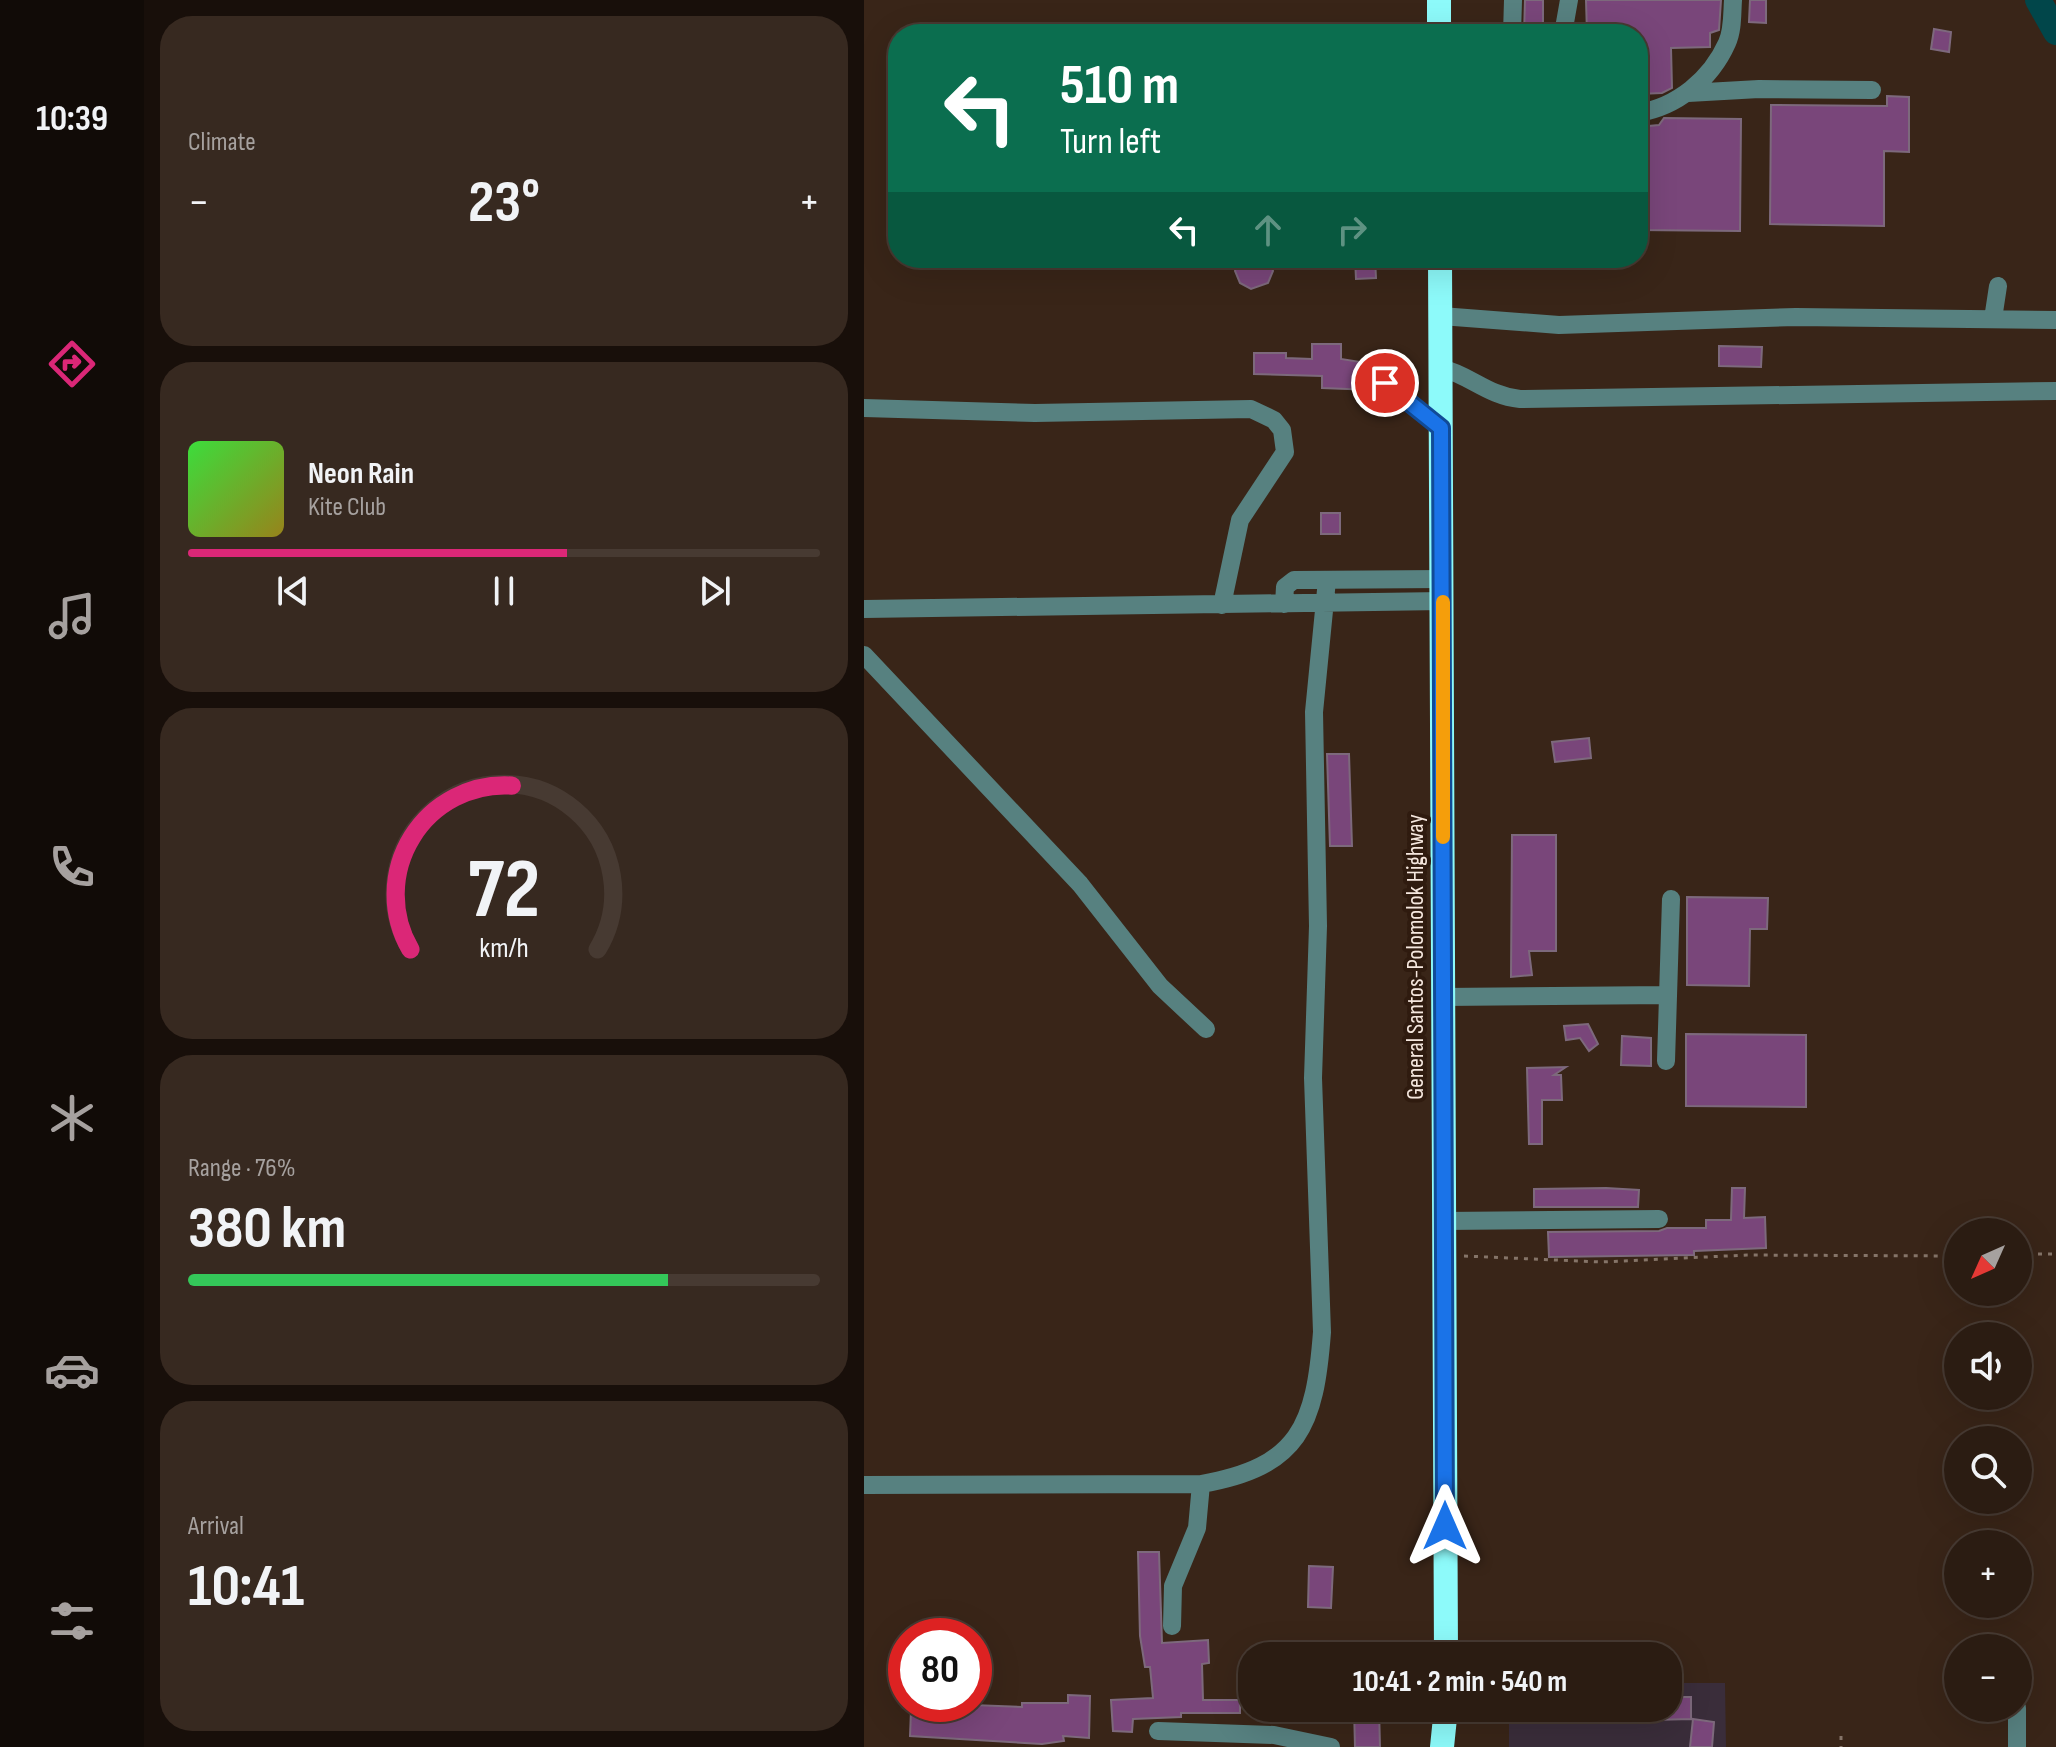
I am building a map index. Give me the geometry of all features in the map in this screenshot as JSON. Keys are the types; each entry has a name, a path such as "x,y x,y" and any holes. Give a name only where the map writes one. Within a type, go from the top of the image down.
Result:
{"highway":[{"path":"1439,0 1439,24"},
{"name":"General Santos-Polomolok Highway","path":"1440,268 1446,1642"}],"street":[{"path":"1512,24 1513,0"},
{"path":"1565,24 1569,0"},
{"path":"1648,111 1664,107 1688,93 1728,42 1733,0"},
{"path":"1688,93 1759,89 1872,90"},
{"path":"1993,319 1998,286"},
{"path":"1441,316 1559,325 1796,317 2056,320"},
{"path":"1441,368 1459,373 1492,394 1520,399 2056,391"},
{"path":"1385,383 1441,428"},
{"path":"864,408 1035,413 1215,408 1263,413 1282,430 1285,452 1240,520 1222,605"},
{"path":"1284,604 1285,587 1290,581 1390,579 1443,590"},
{"path":"1390,579 1390,602"},
{"path":"864,1485 1201,1484 1254,1471 1286,1448 1310,1415 1319,1370 1321,1275 1313,1078 1318,926 1314,723 1317,662 1327,580"},
{"path":"1356,580 1357,603"},
{"path":"864,609 1390,602 1443,590"},
{"path":"864,655 1080,884 1160,986 1206,1029"},
{"path":"1666,1061 1671,899"},
{"path":"1443,997 1668,995"},
{"path":"1444,1221 1659,1219"},
{"path":"1172,1626 1173,1586 1197,1528 1201,1484"},
{"path":"2017,1722 2017,1747"},
{"path":"1158,1731 1274,1735 1331,1747"}],"path":[{"path":"2032,1254 2056,1254"},
{"path":"1444,1255 1557,1262 1662,1261 1747,1255 1944,1256"},
{"path":"1841,1736 1841,1747"}],"shaded area":[{"path":"1682,1683 1725,1683 1726,1747 1509,1747 1509,1722 1682,1722"}],"building":[{"path":"1525,0 1543,0 1543,24 1524,24"},
{"path":"1586,0 1721,0 1719,30 1710,33 1710,47 1671,48 1672,88 1662,93 1648,94 1648,24 1587,24"},
{"path":"1750,0 1766,0 1766,23 1749,22"},
{"path":"1934,29 1951,32 1949,52 1931,49"},
{"path":"1887,96 1909,97 1909,152 1884,151 1884,226 1770,224 1771,105 1887,106"},
{"path":"1664,118 1741,119 1740,231 1648,230 1648,126 1659,125"},
{"path":"1236,268 1272,268 1273,271 1268,283 1251,289 1240,283"},
{"path":"1355,268 1376,268 1376,278 1356,279"},
{"path":"1312,344 1341,344 1341,359 1373,364 1373,390 1322,388 1322,376 1254,374 1254,353 1286,353 1286,358 1312,359"},
{"path":"1719,346 1762,347 1761,367 1719,366"},
{"path":"1321,513 1340,513 1340,534 1321,534"},
{"path":"1589,738 1591,758 1555,762 1552,742"},
{"path":"1327,754 1349,754 1352,846 1330,846"},
{"path":"1512,835 1556,835 1556,951 1529,951 1532,975 1511,977"},
{"path":"1687,897 1768,898 1767,929 1750,929 1749,986 1687,985"},
{"path":"1588,1024 1598,1044 1589,1051 1580,1038 1566,1040 1564,1026"},
{"path":"1686,1034 1806,1035 1806,1107 1686,1106"},
{"path":"1622,1036 1651,1038 1651,1066 1621,1065"},
{"path":"1566,1067 1554,1075 1561,1075 1562,1100 1542,1100 1542,1144 1529,1144 1527,1068"},
{"path":"1732,1188 1745,1188 1744,1218 1765,1217 1766,1248 1694,1251 1694,1255 1549,1257 1548,1232 1706,1228 1706,1220 1731,1220"},
{"path":"1534,1189 1639,1190 1638,1207 1534,1207"},
{"path":"1138,1552 1159,1552 1162,1643 1208,1640 1209,1663 1202,1664 1203,1700 1238,1700 1238,1713 1181,1713 1181,1717 1133,1719 1132,1732 1113,1731 1111,1700 1153,1698 1150,1667 1145,1667 1140,1636"},
{"path":"1309,1566 1333,1567 1331,1608 1308,1607"},
{"path":"1068,1695 1090,1696 1089,1738 1063,1736 1064,1741 1042,1744 910,1736 911,1722 992,1722 992,1706 1068,1703"},
{"path":"1682,1697 1691,1697 1691,1719 1682,1719"},
{"path":"1693,1719 1714,1722 1712,1747 1690,1747"},
{"path":"1354,1722 1379,1722 1380,1747 1355,1747"}],"waterway":[{"path":"2038,0 2056,32"}],"slow traffic":[{"path":"1443,602 1443,837"}],"route":[{"path":"1385,383 1441,428 1445,1526"}]}
